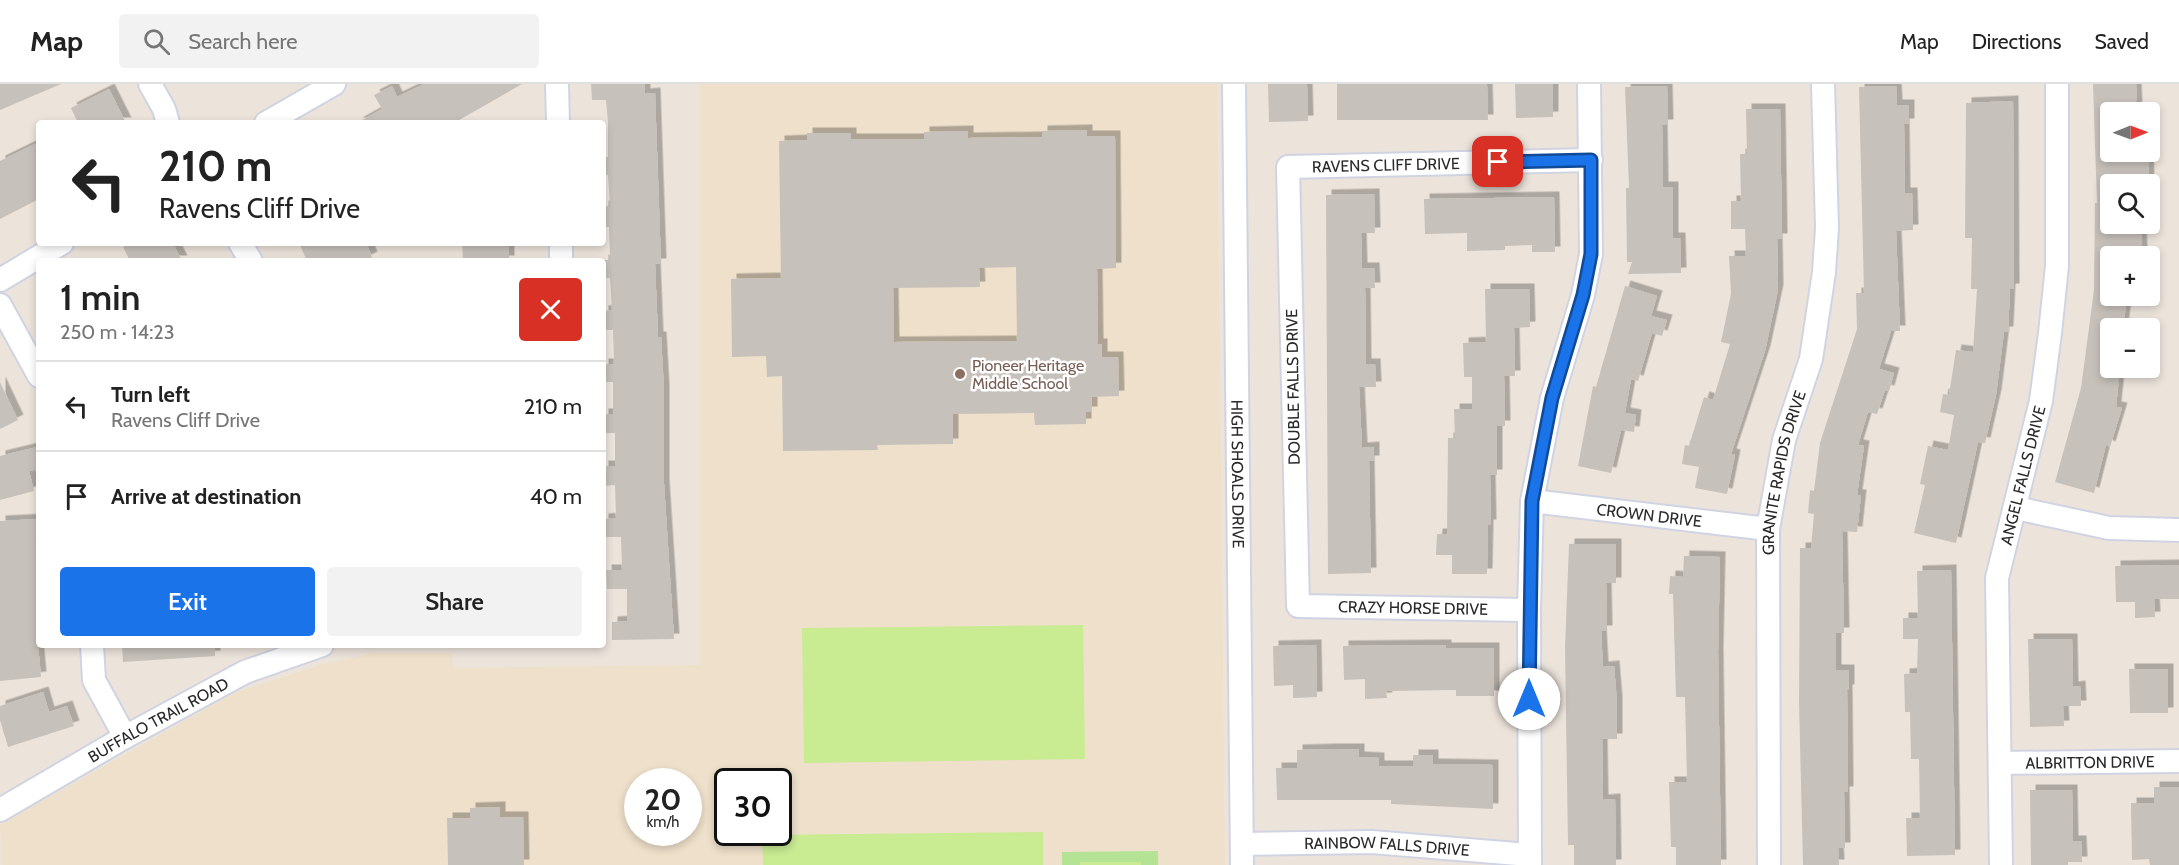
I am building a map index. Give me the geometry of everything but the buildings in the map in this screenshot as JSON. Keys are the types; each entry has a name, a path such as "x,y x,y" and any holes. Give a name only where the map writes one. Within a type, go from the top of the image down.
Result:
{"street":[{"path":"150,84 171,118"},
{"path":"271,120 334,84"},
{"path":"557,84 558,120"},
{"name":"HIGH SHOALS DRIVE","path":"1234,84 1242,854"},
{"path":"1530,860 1529,610 1532,501 1552,398 1583,295 1591,254 1589,84"},
{"name":"GRANITE RAPIDS DRIVE","path":"1769,865 1768,530 1784,440 1811,358 1824,272 1827,228 1823,84"},
{"name":"ANGEL FALLS DRIVE","path":"2001,865 1997,578 2041,401 2057,266 2057,84"},
{"name":"RAVENS CLIFF DRIVE","path":"1288,168 1591,160"},
{"name":"DOUBLE FALLS DRIVE","path":"1288,168 1298,606"},
{"path":"37,258 57,246"},
{"path":"0,280 36,259"},
{"path":"0,305 36,371"},
{"name":"CROWN DRIVE","path":"1532,501 1768,530"},
{"path":"2016,508 2109,528 2179,530"},
{"name":"CRAZY HORSE DRIVE","path":"1298,606 1529,610"},
{"path":"92,648 94,680 125,737"},
{"name":"BUFFALO TRAIL ROAD","path":"0,810 125,737 245,672 313,648"},
{"name":"ALBRITTON DRIVE","path":"2000,763 2179,761"},
{"name":"RAINBOW FALLS DRIVE","path":"1242,854 1372,842 1530,860"}],"shaded area":[{"name":"Pioneer Heritage Middle School","path":"700,84 1217,84 1225,865 2,865 0,825 234,693 324,664 372,653 452,653 453,668 700,665"}],"green space":[{"path":"1083,625 1085,759 804,763 802,628"},
{"path":"1043,832 1043,865 763,865 762,846 792,846 792,835"},
{"path":"1158,851 1158,865 1062,865 1062,852"},
{"path":"1080,862 1141,862 1141,865 1080,865"}],"place":[{"name":"Pioneer Heritage Middle School","path":"960,374"}],"route":[{"path":"1498,162 1591,160 1591,254 1583,295 1552,398 1532,501 1529,699"}]}
